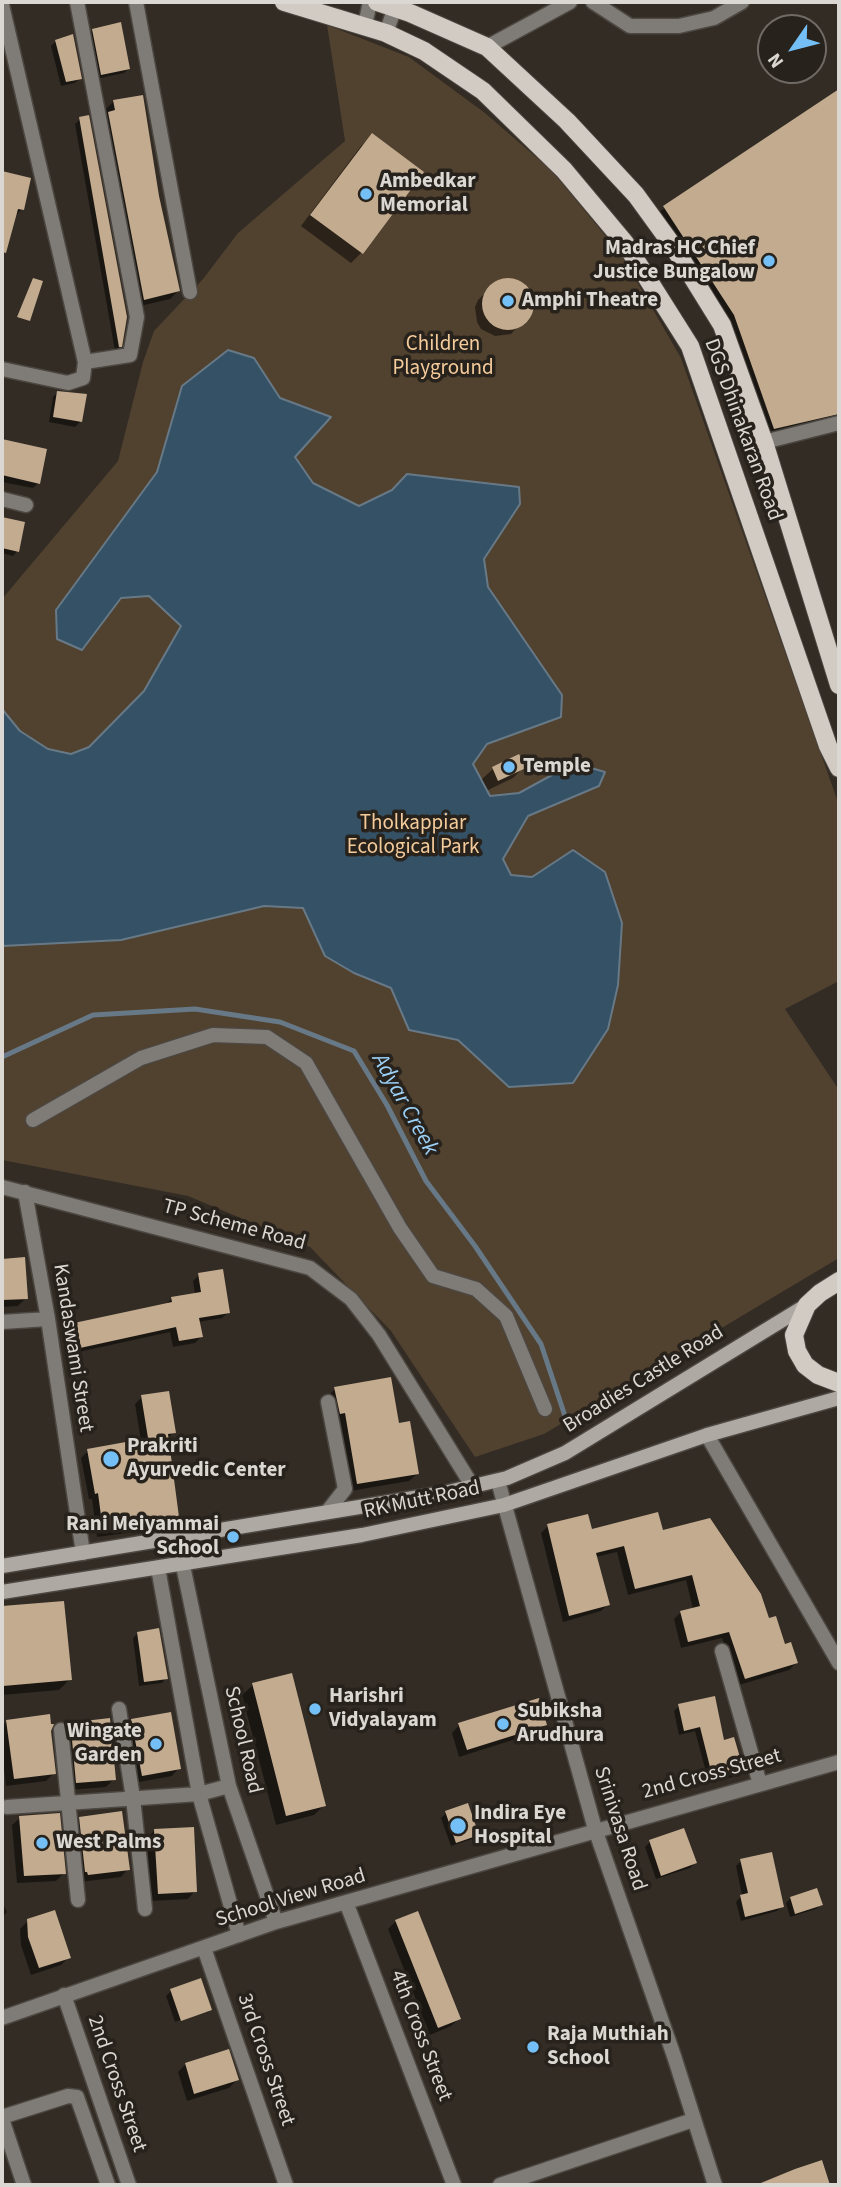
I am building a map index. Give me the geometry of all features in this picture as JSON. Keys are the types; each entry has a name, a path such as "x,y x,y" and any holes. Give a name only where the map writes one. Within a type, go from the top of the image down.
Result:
{"main road":[{"name":"DGS Dhinakaran Road","path":"285,2 386,33 424,51 483,91 564,170 625,243 690,346 828,746 839,768"},
{"name":"DGS Dhinakaran Road","path":"377,2 397,5 487,47 567,121 636,195 673,246 722,325 764,442 839,685"},
{"path":"839,1281 807,1305 794,1335 797,1352 805,1366 818,1375 839,1383"},
{"name":"Broadies Castle Road","path":"498,1481 565,1453 807,1305"},
{"name":"RK Mutt Road","path":"2,1592 362,1535 505,1505 707,1435 839,1398"},
{"name":"RK Mutt Road","path":"2,1566 498,1481"}],"street":[{"path":"77,2 137,317 130,355 85,362"},
{"path":"136,2 190,292"},
{"path":"365,25 370,2"},
{"path":"487,47 570,2"},
{"path":"593,2 630,26 679,26 714,18 742,2"},
{"path":"2,5 85,362 83,378 68,383 2,369"},
{"path":"386,33 397,5"},
{"path":"764,442 839,423"},
{"path":"2,499 26,505"},
{"path":"33,1120 141,1058 213,1035 267,1037 306,1063 400,1228 433,1276 476,1289 506,1316 545,1409"},
{"name":"TP Scheme Road","path":"2,1187 310,1268 351,1299 379,1335 473,1487"},
{"name":"Kandaswami Street","path":"26,1192 83,1553"},
{"path":"2,1322 48,1320"},
{"path":"327,1512 345,1489 328,1402"},
{"path":"707,1435 839,1663"},
{"name":"Srinivasa Road","path":"498,1481 595,1829 674,2056 715,2185"},
{"name":"School Road","path":"177,1537 229,1786 276,1922"},
{"path":"158,1568 199,1794 239,1935"},
{"path":"722,1651 760,1784"},
{"path":"119,1709 133,1798 145,1909"},
{"path":"61,1730 78,1900"},
{"name":"2nd Cross Street","path":"595,1829 839,1762"},
{"path":"7,1807 199,1794 229,1786"},
{"name":"School View Road","path":"2,2018 276,1922 440,1877 595,1829"},
{"name":"4th Cross Street","path":"346,1902 454,2185"},
{"name":"3rd Cross Street","path":"204,1948 286,2185"},
{"name":"2nd Cross Street","path":"64,1995 129,2185"},
{"path":"24,2185 2,2118 68,2096 77,2097 108,2185"},
{"path":"500,2185 693,2119"}],"green space":[{"name":"Tholkappiar Ecological Park","path":"327,25 409,57 485,113 551,170 622,256 681,358 839,805 839,981 785,1009 839,1090 839,1258 544,1434 475,1457 391,1331 310,1247 188,1196 2,1160 2,599 118,461 143,362 154,331 203,279 238,233 345,141"}],"water":[{"path":"228,350 254,358 280,398 331,417 295,457 313,483 359,506 392,490 407,474 519,487 520,504 484,559 488,587 562,695 561,717 487,744 473,764 490,796 519,793 574,763 605,772 599,786 528,816 503,859 511,875 532,877 573,850 605,872 622,923 618,985 608,1029 573,1083 509,1087 458,1040 409,1030 391,988 354,973 325,956 303,908 264,906 121,940 2,946 2,709 20,731 48,749 71,754 89,747 144,691 181,626 149,596 121,598 82,650 57,639 56,610 157,472 182,386"}],"building":[{"path":"121,22 130,69 101,75 92,29"},
{"path":"73,34 82,79 66,82 55,40"},
{"name":"Madras HC Chief Justice Bungalow","path":"839,89 839,414 774,429 734,315 663,206"},
{"path":"143,95 159,196 180,291 144,300 108,112 115,110 113,100"},
{"path":"89,115 127,317 122,347 119,347 79,117"},
{"path":"372,133 424,172 363,254 310,215"},
{"path":"2,171 31,178 24,210 18,209 6,253 2,252"},
{"path":"33,278 43,281 30,321 17,317"},
{"name":"Amphi Theatre","path":"508,278 518,280 526,286 532,294 532,314 526,322 518,328 508,330 498,328 490,322 484,314 482,304 484,294 490,286 498,280"},
{"path":"57,391 87,394 82,422 53,417"},
{"path":"2,439 47,449 40,484 2,475"},
{"path":"2,517 25,522 19,552 2,548"},
{"name":"Temple","path":"519,754 526,768 498,781 492,767"},
{"path":"25,1257 28,1299 2,1300 2,1259"},
{"path":"223,1269 230,1313 199,1318 203,1337 179,1341 176,1327 80,1348 74,1323 172,1302 171,1297 201,1292 198,1273"},
{"path":"391,1377 399,1423 410,1421 419,1474 357,1484 345,1413 340,1414 334,1387"},
{"path":"169,1391 176,1433 168,1434 179,1517 135,1522 136,1527 103,1531 98,1493 95,1494 87,1449 148,1438 141,1395"},
{"path":"658,1512 663,1530 710,1518 761,1594 769,1618 776,1616 785,1644 791,1642 798,1663 745,1679 729,1632 688,1642 680,1611 700,1606 692,1575 635,1589 624,1546 596,1553 610,1605 569,1616 547,1524 588,1514 592,1529"},
{"path":"64,1601 72,1680 3,1686 2,1606"},
{"path":"159,1628 168,1679 144,1682 137,1632"},
{"path":"292,1673 326,1806 286,1816 252,1683"},
{"path":"715,1696 724,1740 734,1737 744,1771 713,1779 700,1727 684,1731 678,1704"},
{"name":"Subiksha Arudhura","path":"539,1698 547,1725 467,1750 458,1723"},
{"name":"Wingate Garden","path":"171,1712 181,1769 142,1776 131,1719"},
{"path":"50,1714 51,1724 54,1724 51,1731 56,1774 14,1779 6,1720"},
{"path":"110,1718 116,1780 76,1783 71,1729 67,1723"},
{"path":"468,1803 479,1835 456,1843 445,1811"},
{"path":"122,1811 130,1870 88,1875 85,1872 79,1817"},
{"name":"West Palms","path":"60,1813 66,1874 24,1876 19,1816"},
{"path":"194,1827 197,1892 158,1894 154,1829"},
{"path":"684,1828 697,1863 661,1876 649,1840"},
{"path":"772,1852 784,1907 745,1917 740,1895 748,1893 740,1859"},
{"path":"817,1888 823,1905 795,1914 790,1897"},
{"path":"55,1910 71,1958 39,1968 28,1937 27,1919"},
{"path":"418,1911 461,2019 438,2028 395,1920"},
{"path":"201,1978 212,2010 181,2021 170,1989"},
{"path":"229,2049 239,2080 194,2094 185,2063"},
{"path":"822,2160 830,2185 756,2185 795,2169"}],"waterway":[{"name":"Adyar Creek","path":"2,1057 93,1015 195,1009 280,1022 354,1051 387,1105 426,1181 475,1246 541,1344 566,1419"}],"place":[{"name":"Ambedkar Memorial","path":"366,194"},
{"name":"Madras HC Chief Justice Bungalow","path":"769,261"},
{"name":"Amphi Theatre","path":"508,301"},
{"name":"Temple","path":"509,767"},
{"name":"Prakriti Ayurvedic Center","path":"111,1459"},
{"name":"Rani Meiyammai School","path":"233,1537"},
{"name":"Harishri Vidyalayam","path":"315,1709"},
{"name":"Subiksha Arudhura","path":"503,1724"},
{"name":"Wingate Garden","path":"156,1744"},
{"name":"Indira Eye Hospital","path":"458,1826"},
{"name":"West Palms","path":"42,1843"},
{"name":"Raja Muthiah School","path":"533,2047"}],"park label":[{"name":"Children Playground","path":"443,357"}]}
